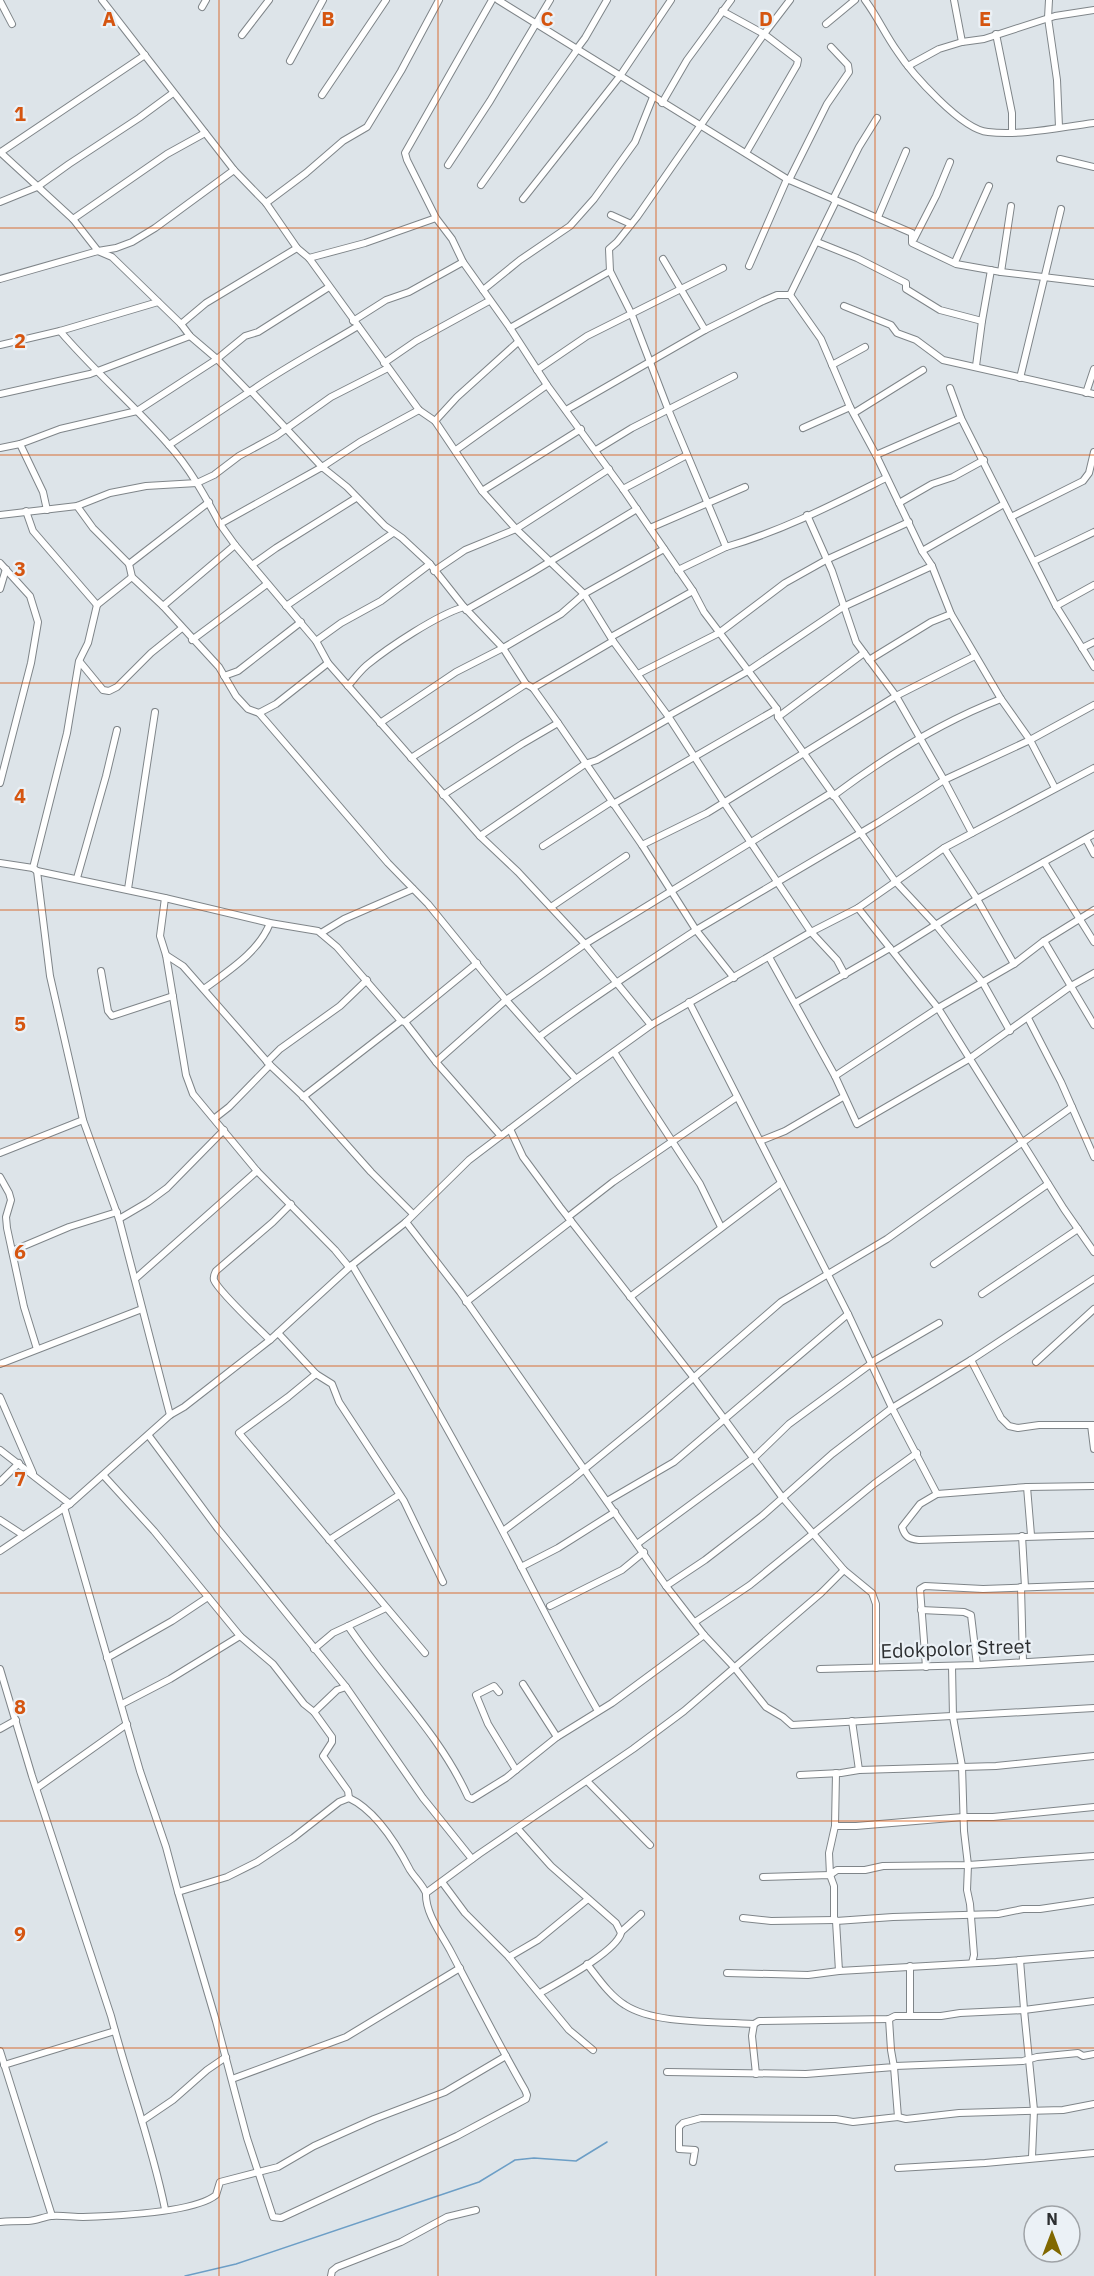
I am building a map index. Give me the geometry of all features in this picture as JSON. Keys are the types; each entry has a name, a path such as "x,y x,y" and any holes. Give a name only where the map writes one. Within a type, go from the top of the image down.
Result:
{"street":[{"path":"102,0 234,170 266,203 297,248 309,258 419,410 435,421 482,490 516,529 584,594 612,639 668,717 812,932 837,960 845,975"},
{"path":"242,35 269,0"},
{"path":"290,61 323,0"},
{"path":"322,95 386,0"},
{"path":"266,203 306,174 343,141 367,128 439,0"},
{"path":"492,0 405,153 436,218 452,239 463,262 489,301 637,509 693,591 704,612 777,709 778,717 859,833 895,881 936,925 983,983 1010,1031"},
{"path":"498,0 653,98 788,179 878,216 912,233 912,243"},
{"path":"448,165 490,101 550,0"},
{"path":"481,185 585,38 607,0"},
{"path":"523,199 620,76 671,0"},
{"path":"662,103 687,60 731,0"},
{"path":"726,547 668,409 632,315 610,271 609,249 632,224 790,0"},
{"path":"826,24 855,0"},
{"path":"865,0 908,66 940,101 970,127 986,132 1012,132 1094,123"},
{"path":"954,0 962,42"},
{"path":"1049,0 1048,18 1057,80 1059,127"},
{"path":"0,1 12,24"},
{"path":"908,66 939,49 962,42 1048,18 1094,10"},
{"path":"722,11 764,34 796,57 798,63 746,153"},
{"path":"996,34 1012,113 1012,132"},
{"path":"749,266 788,179 828,104 849,72 849,65 831,47"},
{"path":"145,55 1,152 37,188 73,219 98,251 112,257 181,324 190,336 217,359 287,428 322,467 347,487 393,533 402,538 432,567 465,609 503,648 526,684 533,688 642,845 696,930 734,978"},
{"path":"0,202 37,188 173,93"},
{"path":"483,290 520,260 570,226 594,199 635,142 653,98"},
{"path":"790,295 817,242 859,147 877,118"},
{"path":"73,219 167,153 205,133"},
{"path":"878,216 906,151"},
{"path":"1060,159 1094,167"},
{"path":"912,243 950,162"},
{"path":"0,279 132,242 155,228 234,170"},
{"path":"955,262 989,186"},
{"path":"1001,272 1011,206"},
{"path":"1020,378 1040,290 1046,277 1060,210"},
{"path":"611,214 632,224"},
{"path":"309,258 365,243 436,218"},
{"path":"817,242 857,258 906,283 906,289 940,310 982,321"},
{"path":"912,243 967,267 1094,283"},
{"path":"181,324 206,303 297,248"},
{"path":"663,259 705,330"},
{"path":"169,445 281,371 311,356 386,300 409,292 463,262"},
{"path":"537,370 587,336 723,268"},
{"path":"976,366 991,270"},
{"path":"510,328 610,271"},
{"path":"0,448 20,444 60,429 136,411 217,359 245,336 258,332 329,287"},
{"path":"566,410 705,330 777,295 790,295"},
{"path":"790,295 820,339 852,410 922,551 932,566 951,614 1001,699 1030,740 1055,788"},
{"path":"0,515 77,506 110,493 146,486 197,483 214,475 239,456 287,428 331,397 386,365 416,341 489,301"},
{"path":"0,345 60,331 158,302"},
{"path":"844,306 891,325 897,333 915,340 943,360 1094,394"},
{"path":"60,331 95,372 116,388 169,445 197,483 220,524 235,545 316,641 327,663 480,836 518,872 585,944 651,1025"},
{"path":"0,394 95,372 190,336"},
{"path":"435,421 457,397 518,342"},
{"path":"832,365 865,347"},
{"path":"1086,393 1094,369"},
{"path":"803,428 852,410 923,370"},
{"path":"596,450 632,428 734,376"},
{"path":"456,450 547,385"},
{"path":"950,388 961,418 1056,606 1094,667"},
{"path":"220,524 266,500 360,442 419,410"},
{"path":"876,455 961,418"},
{"path":"482,490 581,429"},
{"path":"20,444 43,492 47,510"},
{"path":"1011,516 1083,481 1089,473 1094,452"},
{"path":"623,489 687,455"},
{"path":"899,503 932,484 953,477 984,460"},
{"path":"316,641 432,567 465,550 516,529 609,469"},
{"path":"678,570 726,547 756,539 886,478"},
{"path":"650,528 745,487"},
{"path":"252,565 356,498"},
{"path":"129,564 209,502"},
{"path":"922,551 1004,504"},
{"path":"77,506 93,528 129,564 132,577 163,606 219,667 236,696 248,709 259,713 576,1079"},
{"path":"348,686 365,666 449,612 465,609 550,562 637,509"},
{"path":"26,511 33,531 97,605"},
{"path":"807,515 832,571 856,642 896,696 972,833"},
{"path":"638,674 719,633 785,583 826,560 909,522"},
{"path":"1034,561 1094,532"},
{"path":"286,606 393,533"},
{"path":"163,606 235,545"},
{"path":"380,723 456,672 561,614 584,594 664,549"},
{"path":"0,563 30,596 38,622 31,663 0,783"},
{"path":"480,836 585,764 597,760 748,671 843,607 932,566"},
{"path":"0,589 6,569"},
{"path":"132,577 97,605 88,643 79,661 67,734 35,869 50,976 84,1120 118,1215 170,1415"},
{"path":"192,640 267,584"},
{"path":"1056,606 1094,585"},
{"path":"533,688 693,591"},
{"path":"869,660 925,626 951,614"},
{"path":"224,675 238,671 301,622"},
{"path":"79,661 103,690 110,691 182,628"},
{"path":"1082,648 1094,642"},
{"path":"778,717 864,653"},
{"path":"642,845 707,813 896,696 975,656"},
{"path":"259,713 276,704 327,663"},
{"path":"411,758 526,684"},
{"path":"436,1062 506,1000 585,944 832,794 879,761 968,711 1001,699"},
{"path":"539,1037 696,930 944,780 1030,740 1094,705"},
{"path":"543,846 612,803 777,709"},
{"path":"128,890 155,711"},
{"path":"443,795 558,723"},
{"path":"77,878 117,730"},
{"path":"0,1551 67,1506 104,1476 170,1415 184,1407 270,1340 351,1266 406,1222 457,1170 651,1025 858,908 944,848 1094,768"},
{"path":"795,1003 1094,834"},
{"path":"1086,839 1094,854"},
{"path":"944,848 1014,964"},
{"path":"551,907 626,856"},
{"path":"1044,862 1094,942"},
{"path":"0,863 77,878 270,923 318,931 337,947 367,980 501,1136"},
{"path":"321,933 351,915 370,909 413,889"},
{"path":"165,898 160,936 166,954 189,1087 257,1171 351,1266 442,1418 503,1531 542,1611 598,1711"},
{"path":"858,908 938,1008 1022,1144 1094,1252"},
{"path":"835,1076 938,1008 1014,964 1044,941 1094,910"},
{"path":"204,989 240,962 258,944 266,935 270,923"},
{"path":"1044,941 1094,1025"},
{"path":"166,954 183,966 268,1064 303,1097 371,1172 413,1214"},
{"path":"769,957 835,1076 857,1124 969,1059 1071,986 1094,973"},
{"path":"303,1097 477,963"},
{"path":"101,971 108,1011 112,1016 173,996"},
{"path":"215,1118 230,1107 280,1049 340,1006 367,980"},
{"path":"689,1002 937,1494"},
{"path":"1028,1018 1093,1152"},
{"path":"614,1052 699,1184 721,1227"},
{"path":"466,1302 613,1182 737,1097"},
{"path":"760,1141 785,1131 843,1097"},
{"path":"503,1531 584,1469 781,1302 887,1239 1072,1107"},
{"path":"0,1153 84,1120"},
{"path":"510,1129 523,1157 755,1457 782,1497 844,1570 872,1593 876,1604 876,1668"},
{"path":"12,1251 69,1227 118,1215 148,1202 167,1188 224,1130"},
{"path":"135,1279 257,1171"},
{"path":"0,1178 11,1200 6,1217 24,1307 37,1349"},
{"path":"630,1298 781,1183"},
{"path":"934,1264 1048,1184"},
{"path":"270,1340 222,1290 214,1276 216,1271 291,1204"},
{"path":"406,1222 466,1302 666,1586 704,1635 766,1707 792,1725 1094,1708"},
{"path":"982,1294 1078,1229"},
{"path":"666,1586 705,1560 832,1454 892,1408 971,1360 1094,1279"},
{"path":"0,1364 142,1310"},
{"path":"1036,1362 1094,1310"},
{"path":"607,1502 674,1462 848,1314"},
{"path":"637,1544 755,1457 789,1424 872,1363 939,1323"},
{"path":"278,1332 316,1374 332,1384 339,1402 399,1495 443,1582"},
{"path":"971,1360 1001,1418 1009,1426 1018,1428 1039,1425 1092,1425 1094,1449"},
{"path":"316,1374 239,1433 425,1653"},
{"path":"0,1397 34,1475"},
{"path":"149,1436 218,1529 346,1687 423,1798 472,1859"},
{"path":"0,1450 34,1475 67,1506 107,1658 140,1771 166,1847 178,1892 226,2057 257,2171 273,2217 280,2218 335,2194 457,2136 525,2099 527,2093 430,1911 426,1893 394,1843 356,1801 349,1798 339,1802 293,1838 257,1862 227,1877 178,1892"},
{"path":"695,1622 750,1585 874,1484 917,1453"},
{"path":"0,1482 19,1463"},
{"path":"104,1476 154,1531 240,1636 266,1657 304,1704 314,1712 332,1737 332,1742 323,1756 348,1791 349,1798"},
{"path":"1094,1486 1027,1487 937,1494 920,1504 902,1527 905,1535 919,1540 1094,1535"},
{"path":"1027,1487 1031,1535"},
{"path":"329,1540 399,1495"},
{"path":"520,1567 558,1548 615,1512"},
{"path":"0,1520 23,1535"},
{"path":"1022,1536 1023,1662"},
{"path":"550,1606 622,1570 644,1552"},
{"path":"426,1893 684,1711 821,1593 844,1570"},
{"path":"926,1667 920,1588 925,1586 983,1589 1094,1585"},
{"path":"107,1658 172,1621 208,1597"},
{"path":"314,1649 333,1633 386,1608"},
{"path":"921,1610 964,1612 971,1615 977,1665"},
{"path":"348,1626 436,1742 460,1779 468,1797 475,1798 516,1770 557,1737 598,1711 704,1635"},
{"path":"122,1704 240,1636"},
{"name":"Edokpolor Street","path":"820,1669 977,1665 1094,1658"},
{"path":"952,1666 953,1717 962,1766 963,1817 968,1865 967,1890 974,1955 972,1963"},
{"path":"0,1669 115,2031 158,2173 165,2209"},
{"path":"523,1684 557,1737"},
{"path":"500,1692 494,1686 476,1695 488,1724 516,1770"},
{"path":"314,1712 338,1690 346,1687"},
{"path":"0,1730 16,1720"},
{"path":"852,1721 859,1770"},
{"path":"37,1788 127,1724"},
{"path":"800,1775 859,1770 996,1766 1094,1756"},
{"path":"836,1773 835,1826 829,1853 830,1875 834,1886 838,1971"},
{"path":"587,1781 650,1845"},
{"path":"835,1826 993,1817 1094,1807"},
{"path":"518,1829 551,1866 616,1923 621,1932 615,1944 540,1993"},
{"path":"763,1877 830,1875 837,1870 865,1870 884,1866 968,1865 1094,1856"},
{"path":"442,1882 465,1913 509,1958 569,2030 593,2050"},
{"path":"509,1958 538,1940 574,1913 588,1899"},
{"path":"743,1918 778,1921 836,1921 998,1914 1094,1901"},
{"path":"621,1932 641,1914"},
{"path":"727,1972 808,1975 1094,1954"},
{"path":"1020,1960 1034,2110 1032,2157"},
{"path":"587,1964 610,1992 624,2005 635,2010 667,2019 754,2024"},
{"path":"910,1966 910,2016"},
{"path":"232,2079 346,2037 460,1968"},
{"path":"756,2074 752,2036 754,2024 759,2020 889,2019 1024,2009 1094,2001"},
{"path":"889,2019 898,2117"},
{"path":"4,2065 115,2031"},
{"path":"0,2051 52,2216"},
{"path":"668,2072 806,2074 1029,2060 1078,2053 1083,2056 1094,2054"},
{"path":"0,2222 30,2221 52,2216 83,2217 182,2208 208,2200 216,2195 220,2182 278,2167 314,2146 374,2119 445,2092 506,2056"},
{"path":"142,2121 173,2100 207,2070 226,2057"},
{"path":"693,2162 695,2150 680,2149 679,2127 683,2123 701,2118 836,2119 854,2122 959,2113 1063,2110 1094,2104"},
{"path":"898,2168 1094,2153"},
{"path":"331,2276 332,2271 337,2267 400,2242 447,2217 476,2210"}],"waterway":[{"path":"185,2276 236,2264 479,2182 515,2160 534,2158 576,2161 607,2142"}]}
